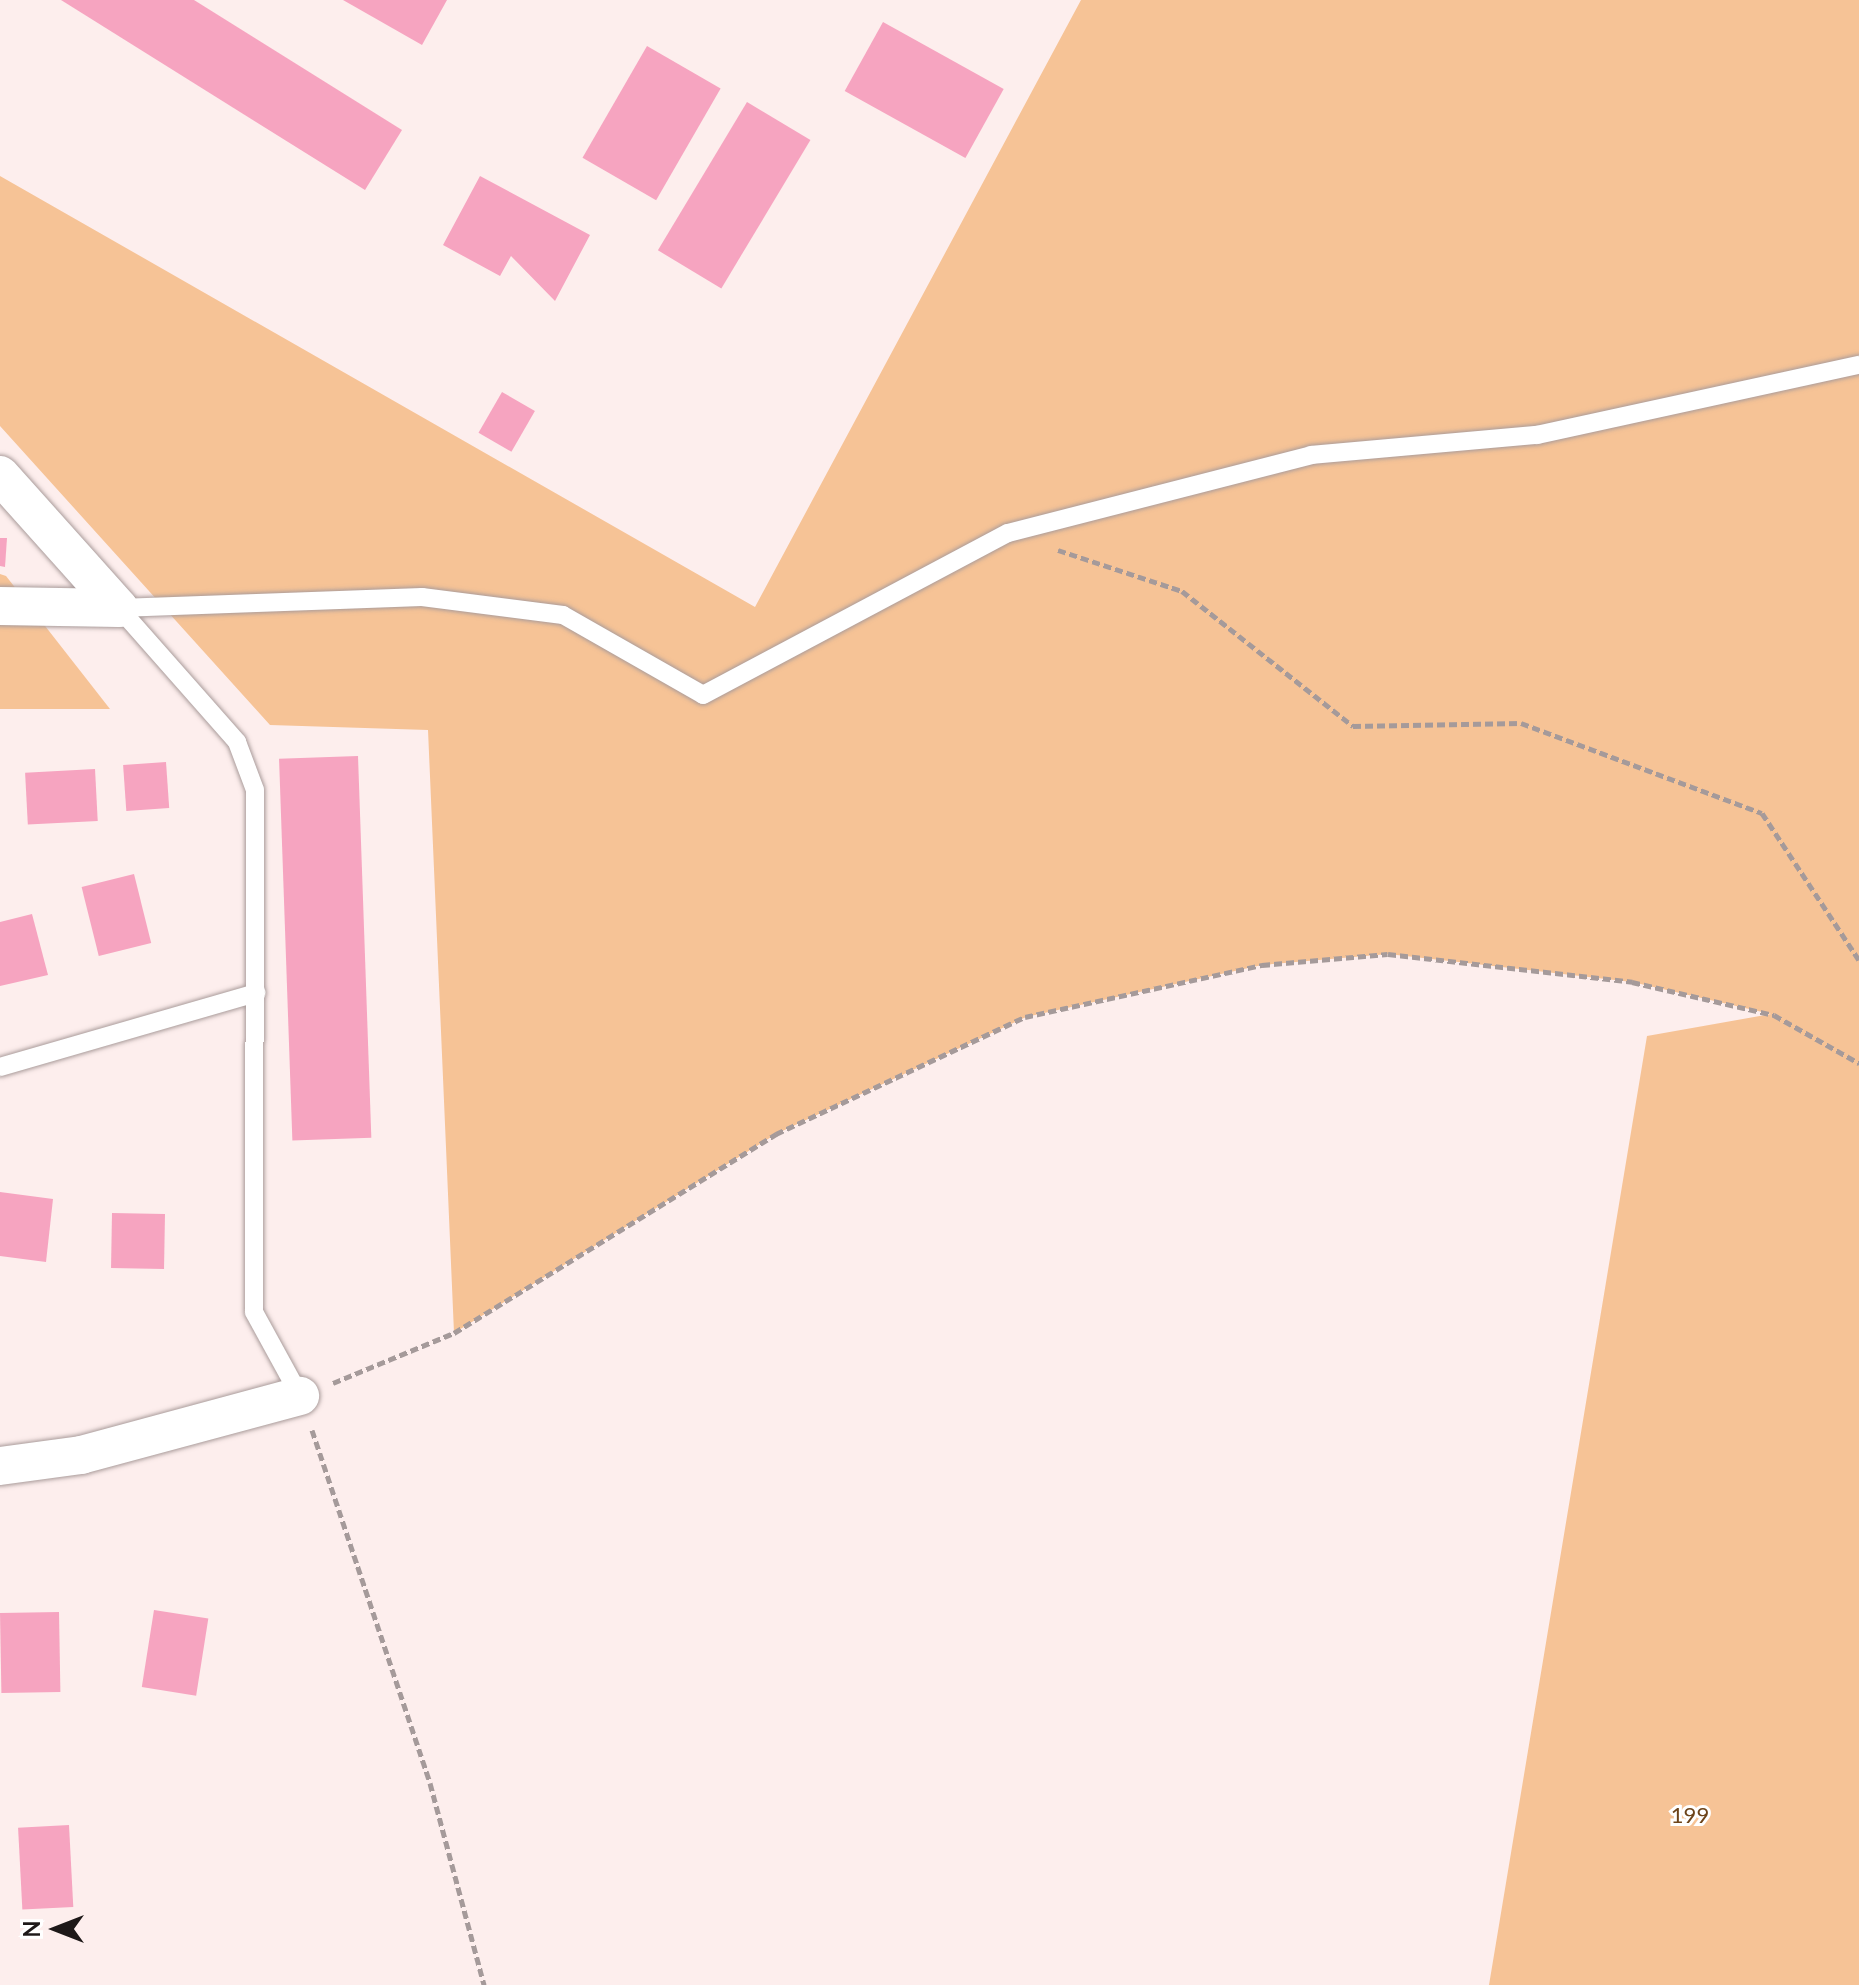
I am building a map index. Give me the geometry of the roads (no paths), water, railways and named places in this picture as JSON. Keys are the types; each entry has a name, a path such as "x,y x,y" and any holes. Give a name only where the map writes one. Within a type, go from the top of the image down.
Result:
{"street":[{"path":"0,475 119,608"},
{"path":"0,606 119,608"},
{"path":"0,1466 81,1455 300,1396"}],"lane":[{"path":"119,608 422,597 563,615 703,695 1008,533 1311,455 1537,435 1859,365"},
{"path":"119,608 237,742 255,790 254,1312 300,1396"},
{"path":"0,1067 257,993"}],"park label":[{"name":"199","path":"1690,1815"}]}
